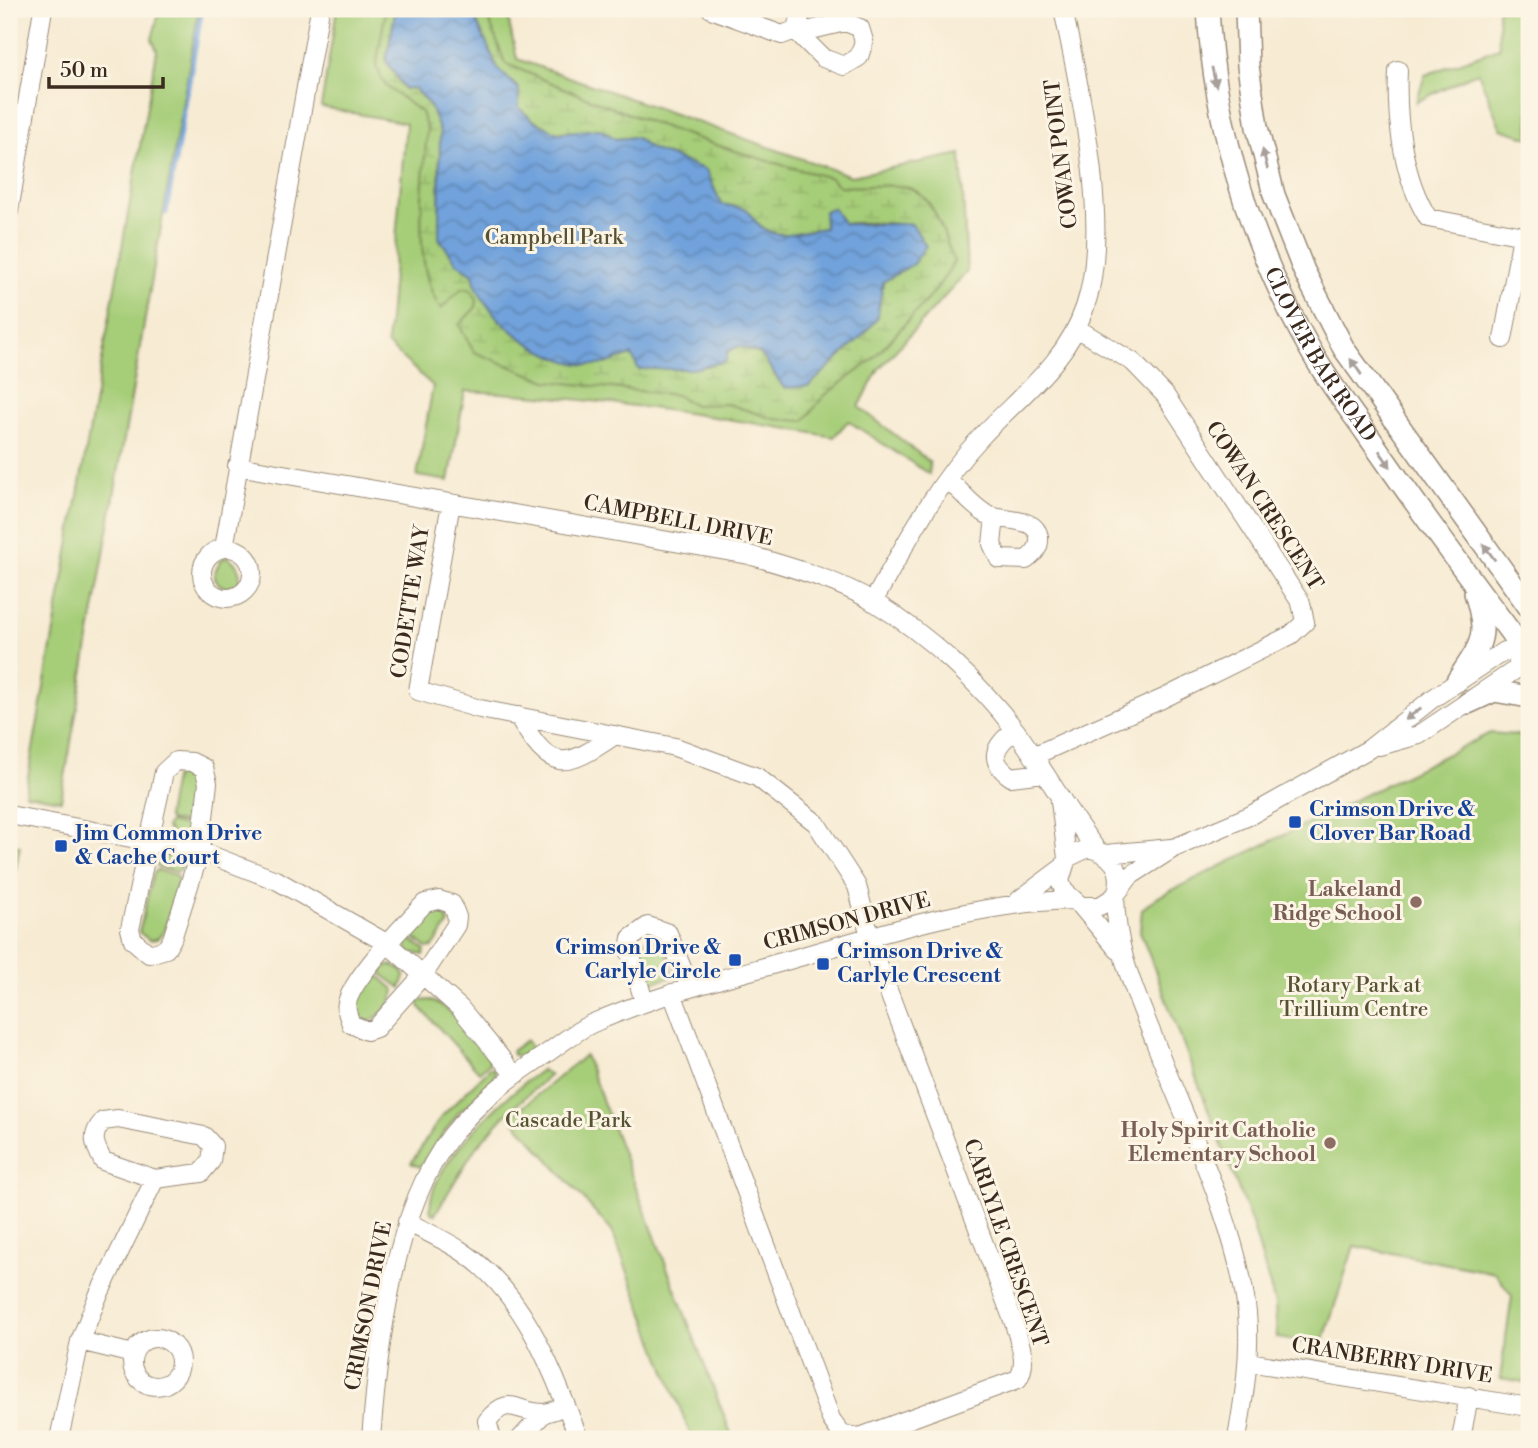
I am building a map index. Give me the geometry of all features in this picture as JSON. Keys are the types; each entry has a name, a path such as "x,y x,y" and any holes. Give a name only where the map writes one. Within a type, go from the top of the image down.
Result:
{"main road":[{"name":"CLOVER BAR ROAD","path":"1208,9 1211,62 1226,136 1250,212 1283,296 1311,353 1525,652"},
{"path":"1235,9 1248,66"},
{"name":"CLOVER BAR ROAD","path":"1246,9 1248,66 1257,127 1274,195 1304,271 1344,349 1529,607"},
{"path":"1248,66 1255,9"},
{"path":"1457,681 1483,639 1482,617 1470,577"},
{"path":"1468,703 1494,691 1529,697"}],"street":[{"path":"9,211 11,180 43,9"},
{"path":"224,548 320,9"},
{"path":"711,9 782,35 795,30 803,9"},
{"name":"COWAN POINT","path":"873,602 928,503 979,438 1025,396 1061,355 1076,328 1094,273 1096,208 1076,69 1063,9"},
{"path":"1398,69 1397,103 1410,177 1417,200 1428,218 1526,236 1503,339"},
{"name":"COWAN CRESCENT","path":"1033,756 1163,699 1291,635 1305,622 1301,603 1165,395 1133,362 1076,328"},
{"name":"CAMPBELL DRIVE","path":"237,466 749,555 788,566 873,602 967,673 1015,730 1060,802 1102,852"},
{"path":"948,480 985,513 995,517"},
{"name":"CODETTE WAY","path":"451,503 418,691 518,716 675,747 757,776 816,823 857,886 869,937"},
{"path":"1076,903 1100,906 1116,893 1130,876 1174,848 1249,816 1369,749 1457,681 1504,651 1525,652 1518,668 1419,735 1369,749"},
{"path":"518,716 536,745 548,756 560,760 583,758 615,735"},
{"path":"1015,730 1000,742 995,759 998,768 1011,777 1044,773"},
{"path":"176,761 192,762 204,768 208,783 200,851 172,939 166,949 149,954 133,940 130,929 150,840 164,772 176,761"},
{"name":"CAMPBELL DRIVE","path":"1060,802 1065,863"},
{"path":"9,815 200,851 278,881 388,944 460,1008 514,1074"},
{"path":"1120,952 1060,881 1065,863 1082,850 1102,852 1174,848"},
{"path":"1102,852 1116,866 1120,879 1116,893 1120,952 1222,1213 1237,1262 1247,1312 1248,1362 1237,1439"},
{"name":"CRIMSON DRIVE","path":"1016,902 1065,863"},
{"path":"439,900 452,904 457,917 456,925 424,974 376,1028 367,1031 351,1024 346,1007 348,998 388,944 425,902 439,900"},
{"name":"CRIMSON DRIVE","path":"371,1439 394,1275 407,1222 427,1175 450,1137 478,1105 514,1074 588,1026 672,993 869,937 1016,902 1076,903"},
{"path":"645,1002 629,948 631,938 648,926 668,933 690,988"},
{"name":"CARLYLE CRESCENT","path":"672,993 831,1419 842,1435 860,1437 1018,1379 1023,1371 1024,1359 1014,1323 869,937"},
{"path":"118,1119 181,1129 204,1136 213,1146 211,1161 201,1173 155,1179 103,1161 93,1142 94,1132 103,1121 118,1119"},
{"path":"59,1439 80,1341 98,1296 155,1179"},
{"path":"407,1222 461,1251 509,1295 539,1342 579,1439"},
{"path":"80,1341 133,1354"},
{"name":"CRANBERRY DRIVE","path":"1248,1362 1529,1407"},
{"path":"1461,1439 1469,1396"},
{"path":"492,1439 487,1421 499,1407 509,1405 544,1413"},
{"path":"520,1439 544,1413 566,1406"}],"green space":[{"path":"160,9 199,9 61,800 25,794 157,50 152,39"},
{"name":"Campbell Park","path":"337,9 506,9 517,59 851,176 961,154 967,272 878,370 859,407 930,462 929,474 848,421 834,437 650,408 465,391 449,481 417,476 433,386 387,344 406,123 321,107"},
{"path":"386,9 396,9 386,61 404,89 415,89 430,106 440,132 439,238 457,263 473,274 498,319 596,365 632,355 728,351 739,346 761,354 784,388 877,319 883,282 913,264 912,224 850,223 802,233 777,233 756,222 746,209 721,204 706,170 651,149 635,137 616,139 600,129 557,133 533,120 519,108 519,89 498,69 471,9 485,9 505,63 585,97 706,142 831,178 839,186 900,186 912,189 930,204 954,262 936,290 872,360 824,396 804,421 774,419 728,404 695,405 676,395 547,381 474,352 459,325 476,307 477,299 470,289 462,288 441,309 431,291 425,270 421,222 427,129 421,112 386,86 376,67"},
{"path":"1498,9 1529,9 1529,138 1501,129 1478,72 1416,102 1425,75 1499,48"},
{"path":"225,556 236,564 240,576 238,584 227,588 215,578 218,565"},
{"name":"Rotary Park at Trillium Centre","path":"1490,733 1517,735 1529,740 1529,1383 1500,1378 1512,1296 1495,1273 1354,1246 1322,1345 1277,1338 1275,1304 1253,1227 1140,931 1142,909 1156,898"},
{"path":"181,772 189,772 199,782 193,821 188,824 169,820 167,816 174,778"},
{"path":"169,822 188,827 189,831 182,836 172,834 166,828"},
{"path":"9,845 20,846 9,903"},
{"path":"170,854 180,862 181,869 177,872 158,867 155,863 161,856"},
{"path":"157,870 176,875 178,880 164,932 157,939 149,940 139,932 153,874"},
{"path":"432,909 443,911 449,923 433,947 427,948 412,936 411,931"},
{"path":"651,938 665,948 673,977 648,983 639,953 644,940"},
{"path":"410,939 425,950 424,955 409,952 405,943"},
{"path":"392,965 402,970 405,976 401,988 382,974 384,967"},
{"path":"380,977 395,990 394,995 385,1009 367,1022 356,1017 355,1003 375,978"},
{"path":"431,1000 456,1017 490,1059 489,1064 479,1072 419,1006 419,1001"},
{"path":"526,1040 533,1051 532,1055 513,1055 512,1051"},
{"name":"Cascade Park","path":"585,1055 733,1439 692,1439 612,1231 511,1117"},
{"path":"490,1068 495,1069 493,1085 459,1112 420,1167 411,1163 441,1117"},
{"path":"541,1070 550,1075 504,1116 476,1147 435,1214 431,1213 432,1195 453,1155 490,1114"}],"water":[{"path":"396,9 471,9 498,69 519,89 519,108 533,120 557,133 600,129 616,139 635,137 651,149 706,170 721,204 747,209 755,221 772,233 791,234 825,228 824,211 833,208 844,224 912,224 926,246 913,264 883,282 877,319 809,386 784,388 761,354 739,346 728,351 726,361 694,369 638,369 632,355 595,365 577,364 558,358 520,337 503,323 478,291 473,274 457,263 439,238 440,132 430,106 415,89 405,89 386,61"}],"waterway":[{"path":"166,213 202,9"}],"place":[{"name":"Crimson Drive & Clover Bar Road","path":"1295,822"},
{"name":"Jim Common Drive & Cache Court","path":"61,846"},
{"name":"Lakeland Ridge School","path":"1416,902"},
{"name":"Crimson Drive & Carlyle Circle","path":"735,960"},
{"name":"Crimson Drive & Carlyle Crescent","path":"823,964"},
{"name":"Holy Spirit Catholic Elementary School","path":"1330,1143"}]}
